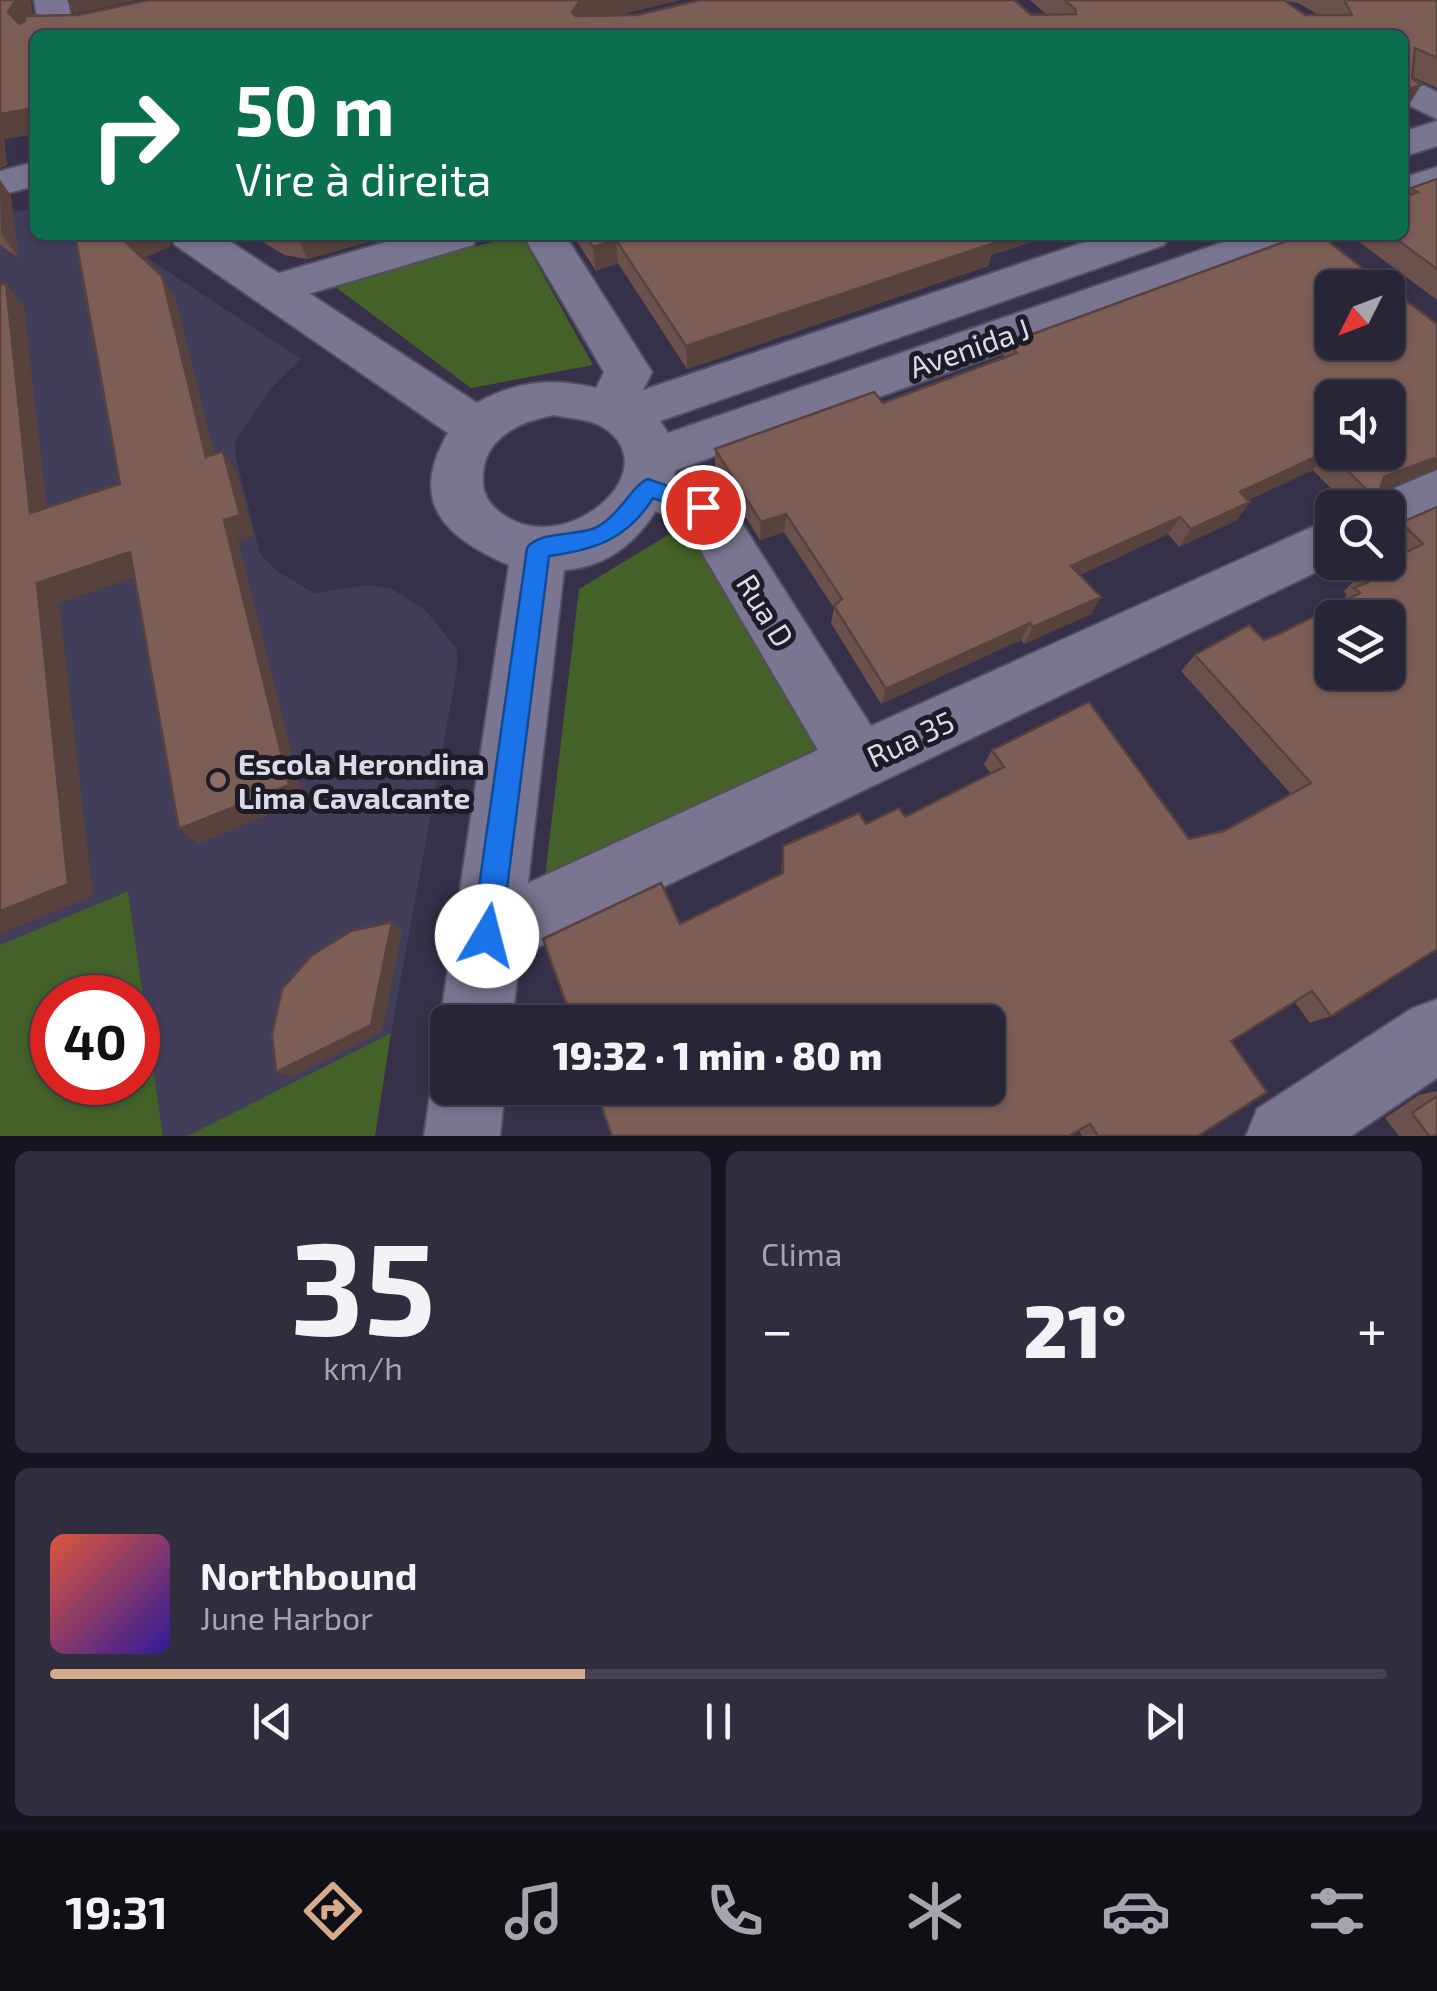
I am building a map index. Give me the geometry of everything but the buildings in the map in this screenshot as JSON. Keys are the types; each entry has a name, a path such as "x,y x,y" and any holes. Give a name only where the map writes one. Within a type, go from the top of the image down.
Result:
{"street":[{"path":"43,30 94,24"},
{"path":"1408,90 1437,108"},
{"path":"1408,143 1437,132"},
{"path":"0,183 30,175"},
{"path":"1408,190 1437,179"},
{"path":"197,240 479,429"},
{"path":"271,290 441,240"},
{"path":"547,240 628,372 617,411"},
{"name":"Avenida J","path":"617,411 1133,240"},
{"name":"Avenida J","path":"650,473 1305,240"},
{"path":"554,397 584,399 617,411 643,434 650,473 634,510 613,530 585,542 538,548 494,538 472,521 458,500 454,477 460,454 496,415 524,402 554,397"},
{"name":"Rua D","path":"650,473 703,507 860,762"},
{"path":"1405,506 1437,490"},
{"path":"478,1005 538,548"},
{"name":"Rua 35","path":"487,936 1315,548"},
{"path":"1284,1136 1437,1035"},
{"path":"462,1136 466,1105"}],"shaded area":[{"name":"Escola Herondina Lima Cavalcante","path":"30,208 30,240 120,240 301,359 271,388 235,441 260,554 277,571 314,593 370,585 392,589 425,610 457,649 457,669 391,1033 187,1136 163,1136 159,1105 160,975 140,975 128,891 0,945 0,216"}],"green space":[{"path":"501,240 524,240 593,365 471,388 330,283"},
{"path":"691,521 829,752 545,877 579,589"},
{"path":"128,891 140,975 30,975 30,1105 159,1105 163,1136 0,1136 0,945"},
{"path":"391,1033 375,1136 187,1136"}],"place":[{"name":"Escola Herondina Lima Cavalcante","path":"218,780"}],"route":[{"path":"487,936 538,548 585,542 613,530 634,510 648,488 703,507"}]}
